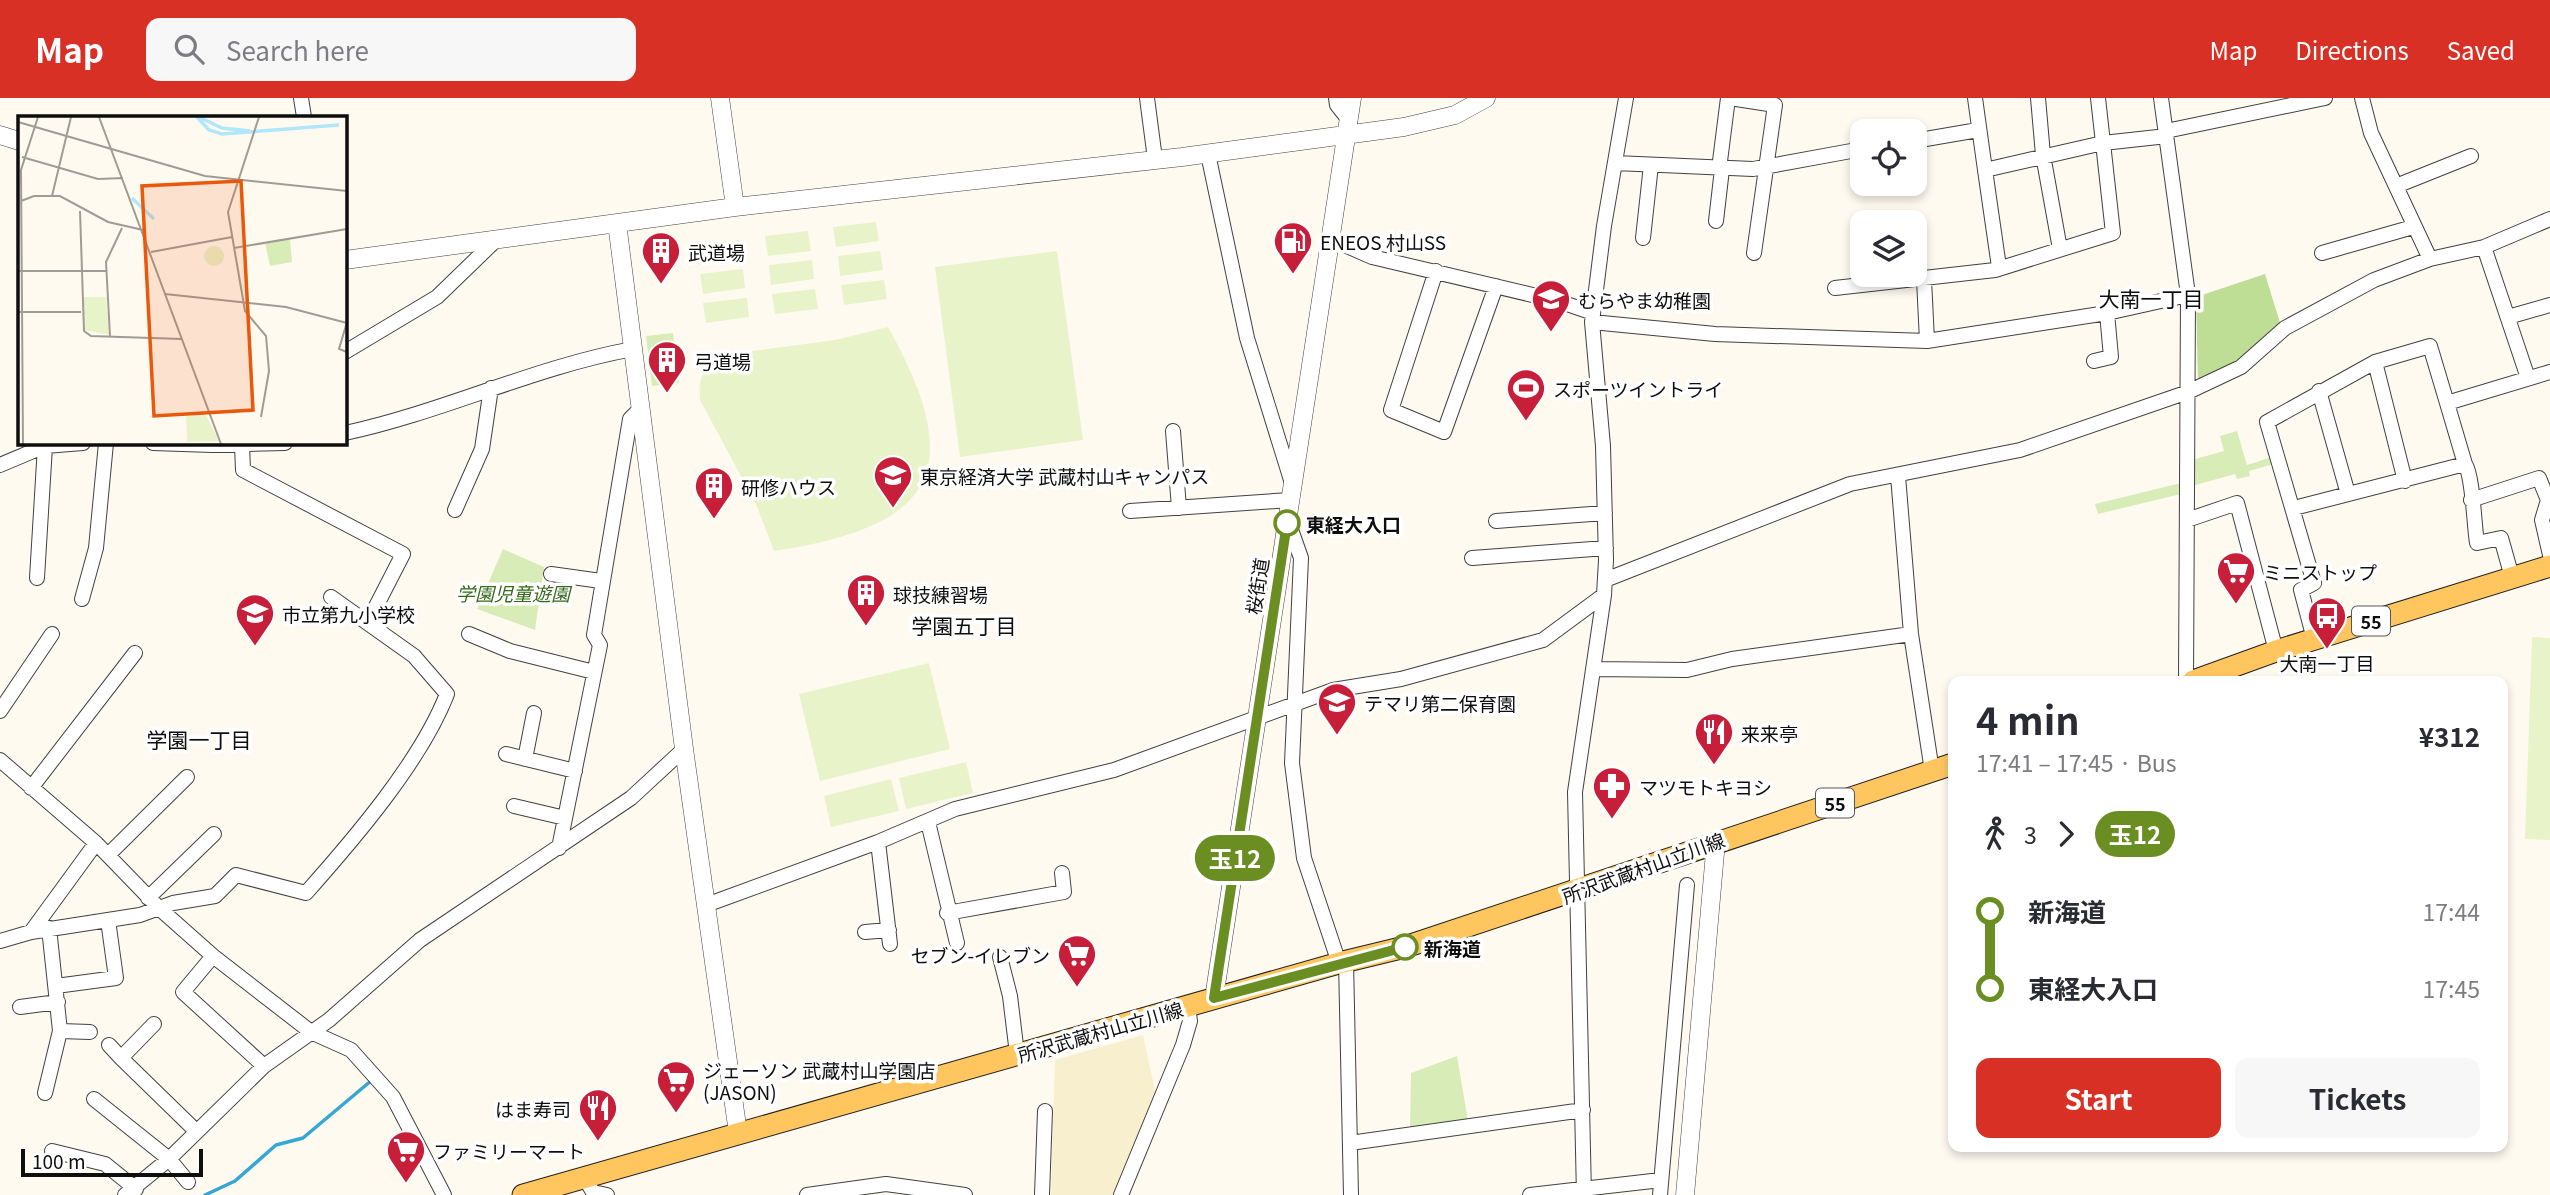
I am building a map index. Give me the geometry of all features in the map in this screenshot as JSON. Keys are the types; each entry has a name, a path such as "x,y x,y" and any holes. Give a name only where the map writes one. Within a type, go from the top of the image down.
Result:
{"main road":[{"name":"55","path":"2207,676 2276,651 2550,566"},
{"name":"所沢武蔵村山立川線","path":"523,1195 1214,998 1405,947 1948,766"}],"street":[{"path":"301,98 303,116"},
{"path":"720,98 735,207"},
{"path":"1147,98 1155,159"},
{"path":"1336,98 1348,127"},
{"name":"桜街道","path":"1214,998 1352,98"},
{"path":"346,260 735,207 1208,154 1348,127 1439,120 1486,98"},
{"path":"1584,1193 1575,892 1575,792 1605,588 1606,548 1603,446 1593,317 1626,98"},
{"path":"1716,221 1721,169 1736,98 1775,105 1754,253"},
{"path":"1975,98 1999,267"},
{"path":"2038,98 2043,155 2060,249"},
{"path":"1927,279 1995,270 2113,233 2098,98"},
{"path":"2161,98 2188,295 2186,676"},
{"path":"1984,170 2043,155 2167,133 2325,98"},
{"path":"2362,98 2371,133 2430,259"},
{"path":"1927,139 1978,130"},
{"path":"0,135 18,141"},
{"path":"1615,163 1766,169 1850,152"},
{"path":"1130,511 1179,508 1292,493 1247,338 1208,154"},
{"path":"2396,186 2471,156"},
{"path":"1643,238 1651,165"},
{"path":"706,905 878,842 956,809 1114,770 1334,690 1401,679 1543,640 1605,588 1850,484 2020,450 2188,391 2241,367 2285,328 2374,280 2430,259 2484,247 2550,219"},
{"path":"617,223 684,749 738,1133"},
{"path":"2322,253 2413,227"},
{"path":"346,351 437,297 498,239"},
{"path":"1331,240 1372,257 1496,285 1593,317 1715,334 1927,341 2107,313 2188,295"},
{"path":"2484,247 2528,378"},
{"path":"1436,271 1391,411 1444,432 1496,285"},
{"path":"1835,288 1850,286"},
{"path":"1924,287 1927,341"},
{"path":"2508,317 2550,305"},
{"path":"2094,361 2111,357 2107,313"},
{"path":"2314,639 2301,590 2314,583 2267,422 2375,362 2430,346 2465,464 2471,473 2471,500 2477,544 2501,538 2512,577"},
{"path":"346,433 409,416 584,358 633,349"},
{"path":"2375,362 2405,481"},
{"path":"2447,404 2550,372"},
{"path":"455,510 482,449 491,388"},
{"path":"2319,391 2348,494"},
{"path":"559,848 600,645 594,635 601,582 631,419 640,409"},
{"path":"1173,431 1179,508"},
{"path":"0,464 45,446 70,444"},
{"path":"82,599 96,548 106,444"},
{"path":"242,444 243,470 403,554 368,622"},
{"path":"37,578 45,446"},
{"path":"2294,508 2465,464"},
{"path":"1898,476 1911,634 1932,771"},
{"path":"2471,500 2539,478 2548,500 2542,520 2550,555"},
{"path":"2187,520 2237,503 2276,651"},
{"path":"1496,520 1605,513"},
{"path":"1288,520 1301,558 1292,762 1304,858 1343,962 1351,1195"},
{"path":"1472,558 1606,548"},
{"path":"551,574 601,582"},
{"path":"0,942 49,928 108,920 160,909 173,903 215,897 236,875 306,894 354,839 436,720 447,694 414,656 331,597"},
{"path":"0,711 52,634"},
{"path":"469,634 510,651 594,672"},
{"path":"1593,669 1687,670 1732,659 1911,634"},
{"path":"30,788 135,653"},
{"path":"525,759 534,713"},
{"path":"52,1152 104,1164 130,1192 169,1159 264,1066 329,1020 420,940 631,798 684,749"},
{"path":"506,754 575,771"},
{"path":"0,760 96,843 148,898 213,956 311,1032 331,1038 351,1050 393,1097 444,1195"},
{"path":"107,855 187,777"},
{"path":"514,806 565,818"},
{"path":"928,822 947,912 957,943"},
{"path":"148,898 214,834"},
{"path":"1685,1195 1716,841"},
{"path":"865,932 889,937 878,842"},
{"path":"31,932 96,843"},
{"path":"947,912 1064,892 1062,873"},
{"path":"1530,1195 1661,1188 1687,885"},
{"path":"56,986 116,978 108,920"},
{"path":"45,1093 60,1031 49,928"},
{"path":"213,956 183,992 264,1066"},
{"path":"1000,957 1010,996 1017,1054"},
{"path":"20,1007 58,1002"},
{"path":"1121,1195 1182,1045 1190,1020 1188,1006"},
{"path":"121,1058 154,1024"},
{"path":"1675,1030 1699,1031"},
{"path":"60,1031 90,1032"},
{"path":"108,1045 196,1131"},
{"path":"94,1098 169,1159 188,1182"},
{"path":"1350,1143 1583,1110"},
{"path":"1042,1195 1045,1111"},
{"path":"584,1177 593,1192 607,1195"},
{"path":"807,1195 886,1184 965,1195"}],"shaded area":[{"path":"1143,1035 1156,1095 1116,1195 1051,1195 1055,1060"}],"green space":[{"path":"876,222 879,241 836,247 833,227"},
{"path":"808,231 811,251 768,256 765,236"},
{"path":"739,240 742,259 699,265 696,245"},
{"path":"880,251 883,270 840,276 838,256"},
{"path":"1057,251 1083,440 960,457 935,267"},
{"path":"812,260 814,279 771,285 769,265"},
{"path":"743,269 745,288 703,294 700,274"},
{"path":"2265,274 2281,326 2243,359 2198,385 2196,297"},
{"path":"884,280 887,299 844,305 841,285"},
{"path":"815,289 818,309 775,314 772,294"},
{"path":"747,298 749,317 706,323 703,303"},
{"path":"888,327 913,378 927,420 930,456 921,485 901,508 870,526 828,540 774,551 756,504 700,400 703,373 723,355 835,340"},
{"path":"673,333 679,383 652,386 646,336"},
{"path":"2237,431 2247,465 2275,456 2277,463 2249,471 2250,476 2237,479 2235,474 2192,486 2192,460 2224,451 2220,436"},
{"path":"2181,483 2181,494 2098,514 2095,504"},
{"name":"学園児童遊園","path":"503,549 544,567 535,630 477,609"},
{"path":"2532,637 2550,638 2550,840 2525,839"},
{"path":"929,663 950,749 820,781 799,694"},
{"path":"966,762 973,793 906,809 899,778"},
{"path":"891,779 899,811 831,827 824,796"},
{"path":"1457,1056 1468,1121 1410,1130 1411,1073"}],"waterway":[{"path":"205,1195 235,1181 276,1145 303,1138 372,1080"}],"bus line":[{"name":"玉12","path":"1287,523 1214,998 1405,947"}],"place":[{"name":"ENEOS 村山SS","path":"1293,275"},
{"name":"武道場","path":"661,285"},
{"name":"むらやま幼稚園","path":"1551,333"},
{"name":"弓道場","path":"667,394"},
{"name":"スポーツイントライ","path":"1526,422"},
{"name":"東京経済大学 武蔵村山キャンパス","path":"893,509"},
{"name":"研修ハウス","path":"714,520"},
{"name":"東経大入口","path":"1287,523"},
{"name":"ミニストップ","path":"2236,605"},
{"name":"球技練習場","path":"866,627"},
{"name":"市立第九小学校","path":"255,647"},
{"name":"大南一丁目","path":"2327,650"},
{"name":"テマリ第二保育園","path":"1337,736"},
{"name":"来来亭","path":"1714,766"},
{"name":"マツモトキヨシ","path":"1612,820"},
{"name":"新海道","path":"1405,947"},
{"name":"セブン-イレブン","path":"1077,988"},
{"name":"ジェーソン 武蔵村山学園店 (JASON)","path":"676,1114"},
{"name":"はま寿司","path":"598,1142"},
{"name":"ファミリーマート","path":"406,1184"}],"district":[{"name":"大南一丁目","path":"2151,298"},
{"name":"学園五丁目","path":"964,625"},
{"name":"学園一丁目","path":"199,739"}]}
